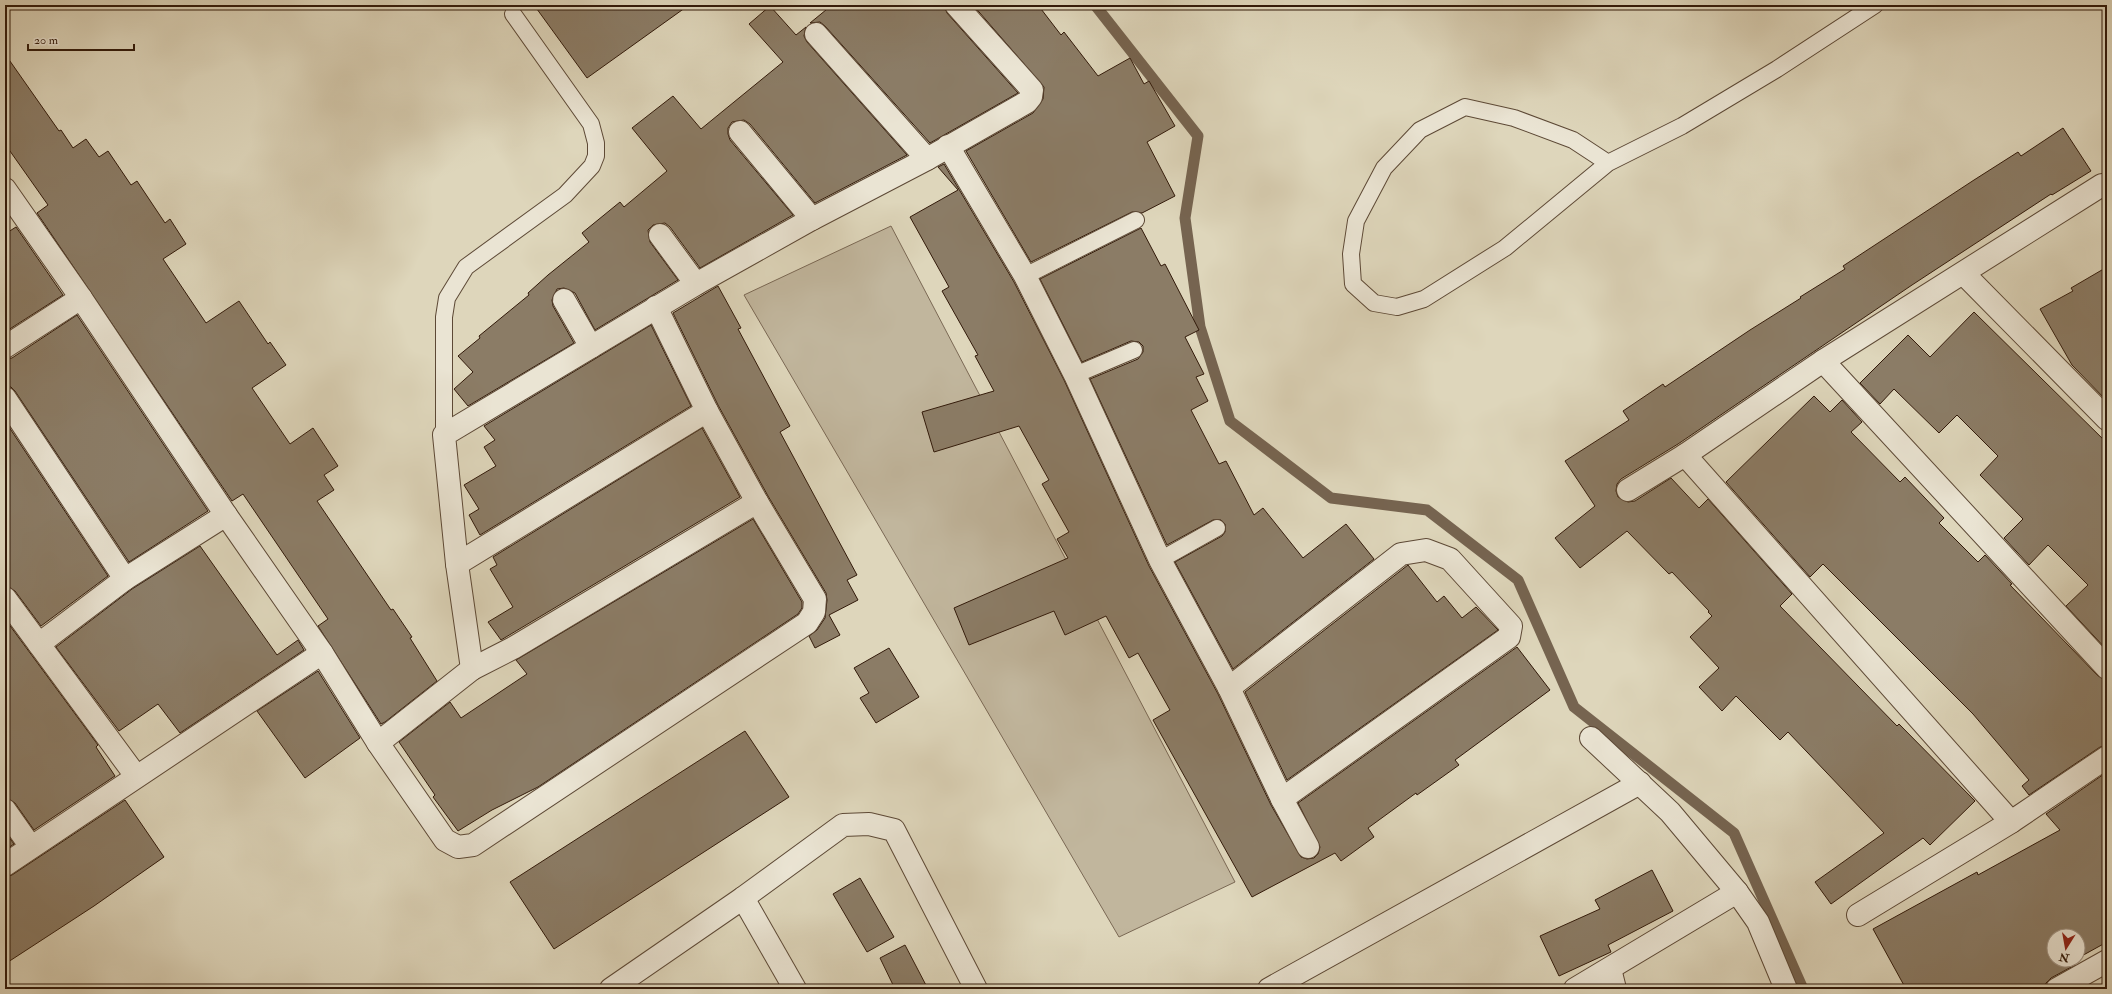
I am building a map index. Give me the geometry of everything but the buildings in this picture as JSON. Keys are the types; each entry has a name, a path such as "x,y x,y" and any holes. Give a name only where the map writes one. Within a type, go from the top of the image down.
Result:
{"street":[{"path":"472,669 457,564 444,435 696,284 812,219 927,159 1028,102 1031,97 1032,90 956,5"},
{"path":"816,34 927,159"},
{"path":"740,132 812,219"},
{"path":"948,146 1025,276 1075,375 1160,560 1229,688 1282,799 1308,847"},
{"path":"1628,490 1685,455 1823,361 1964,274 2102,185 2107,185"},
{"path":"5,189 82,298 226,515 322,653 378,743 444,840 458,847 473,844 807,623 814,612 815,599 758,502 708,411 656,307"},
{"path":"660,235 696,284"},
{"path":"1964,274 2107,419"},
{"path":"5,347 82,298"},
{"path":"564,300 591,348"},
{"path":"1823,361 2107,668"},
{"path":"5,398 125,579"},
{"path":"457,564 708,411"},
{"path":"1685,455 2011,822"},
{"path":"378,743 472,669 513,648 758,502"},
{"path":"39,644 125,579 226,515"},
{"path":"1229,688 1401,554 1426,550 1450,559 1511,626 1509,637 1282,799"},
{"path":"5,598 136,776"},
{"path":"5,865 322,653"},
{"path":"1591,738 1670,812 1736,892 1758,922 1786,989"},
{"path":"1858,915 2011,822 2107,757"},
{"path":"1269,989 1640,783"},
{"path":"5,810 31,847"},
{"path":"622,986 843,825 869,824 894,830 976,989"},
{"path":"1575,989 1612,979 1736,892"},
{"path":"743,898 795,989"},
{"path":"2058,989 2107,961"}],"lane":[{"path":"1608,163 1573,140 1514,118 1465,106 1420,130 1384,168 1356,221 1350,254 1353,284 1374,303 1397,307 1424,299 1505,248 1608,163 1682,126 1764,78 1874,5"},
{"path":"444,435 444,317 447,298 466,267 565,196 592,166 596,156 596,143 591,124 513,14"},
{"path":"1025,276 1136,220"},
{"path":"1075,375 1134,350"},
{"path":"1160,560 1217,528"}],"shaded area":[{"path":"891,226 1235,882 1119,937 744,295"}],"waterway":[{"path":"1095,5 1198,136 1185,218 1200,327 1230,421 1331,498 1427,510 1518,580 1574,707 1734,833 1803,989"}]}
